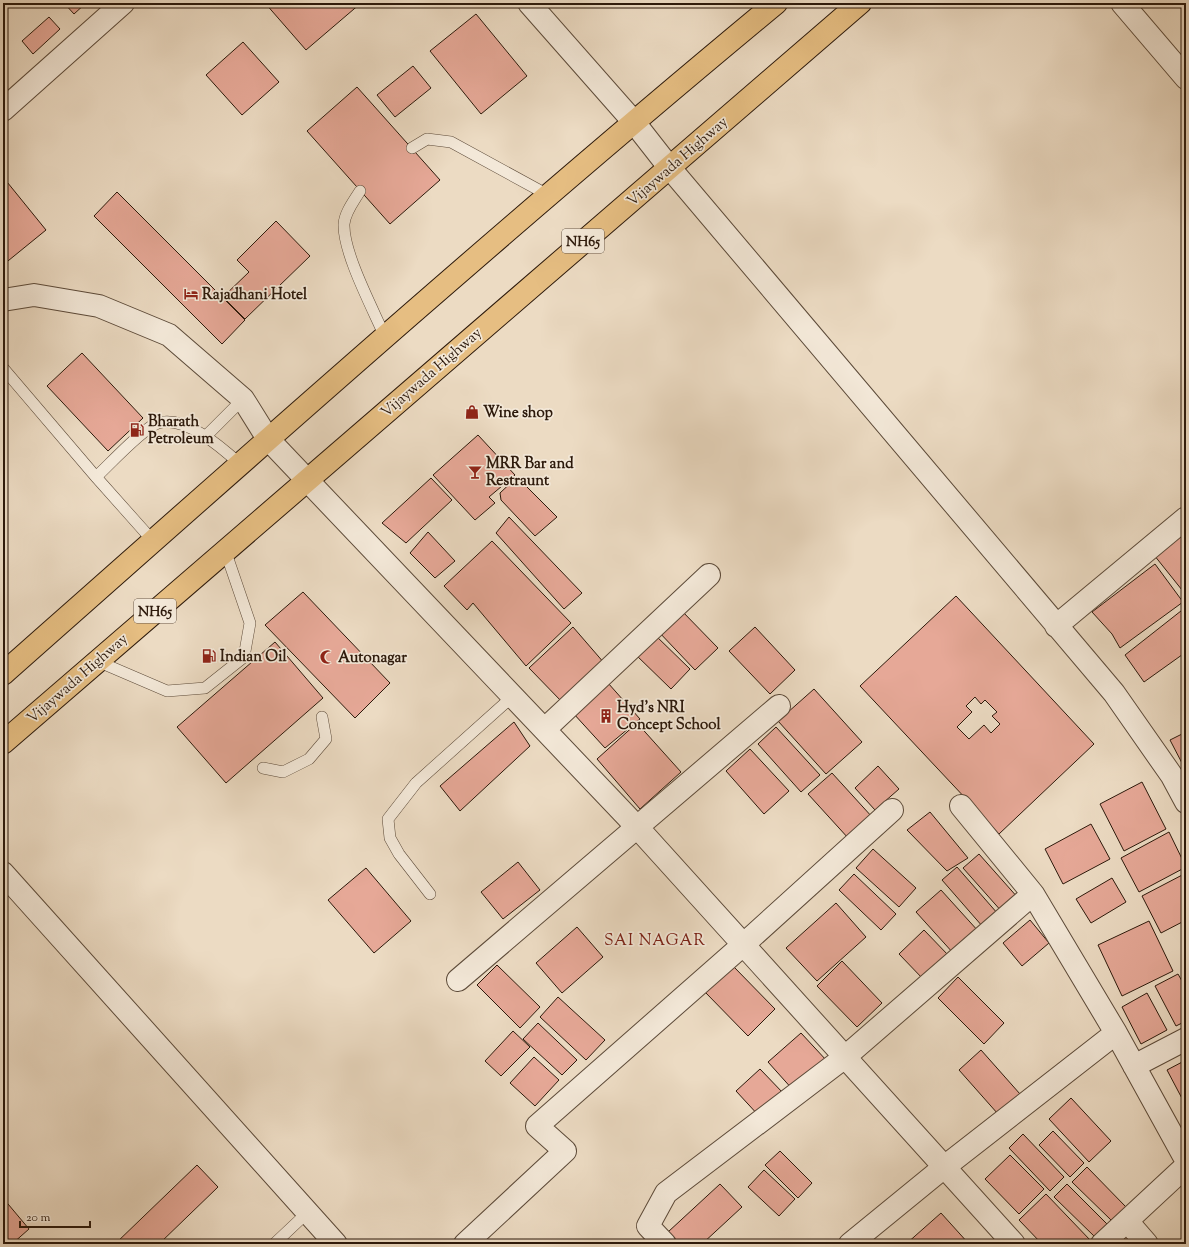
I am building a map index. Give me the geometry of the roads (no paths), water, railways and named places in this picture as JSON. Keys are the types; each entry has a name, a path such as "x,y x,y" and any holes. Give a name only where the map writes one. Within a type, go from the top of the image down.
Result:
{"highway":[{"path":"3,674 268,439 633,121 776,3"},
{"name":"Vijaywada Highway","path":"3,743 860,3"}],"street":[{"path":"3,110 123,3"},
{"path":"529,3 633,121 669,167 1114,693 1172,776 1186,802"},
{"path":"1122,3 1186,78"},
{"path":"3,300 34,295 99,306 169,335 243,399 268,439 637,827 744,944 943,1168 1014,1244"},
{"path":"1056,626 1186,518"},
{"path":"545,729 709,575"},
{"path":"458,980 780,706"},
{"path":"960,806 1033,894 1116,1033 1186,1160"},
{"path":"465,1244 565,1151 537,1126 744,944 892,810"},
{"path":"3,873 336,1244"},
{"path":"665,1244 648,1226 666,1193 845,1057 1033,894"},
{"path":"850,1244 943,1168 1116,1033"},
{"path":"1134,1066 1186,1039"},
{"path":"1102,1244 1186,1166"},
{"path":"1127,1221 1147,1244"}],"lane":[{"path":"412,148 427,139 451,142 548,195"},
{"path":"360,191 349,210 344,223 345,242 385,337"},
{"path":"3,368 96,477 153,540"},
{"path":"206,436 243,399"},
{"path":"96,477 146,431 156,424 170,421 206,436 240,464"},
{"path":"97,661 168,691 205,688 244,657 250,623 225,550"},
{"path":"430,894 398,854 390,838 388,819 416,783 513,696"},
{"path":"263,768 283,772 309,759 326,739 322,717"},
{"path":"274,1244 308,1212"}],"place":[{"name":"Rajadhani Hotel","path":"191,294"},
{"name":"Wine shop","path":"472,412"},
{"name":"Bharath Petroleum","path":"137,430"},
{"name":"MRR Bar and Restraunt","path":"475,472"},
{"name":"Indian Oil","path":"209,656"},
{"name":"Autonagar","path":"327,657"},
{"name":"Hyd's NRI Concept School","path":"606,716"}],"district":[{"name":"SAI NAGAR","path":"655,939"}]}
